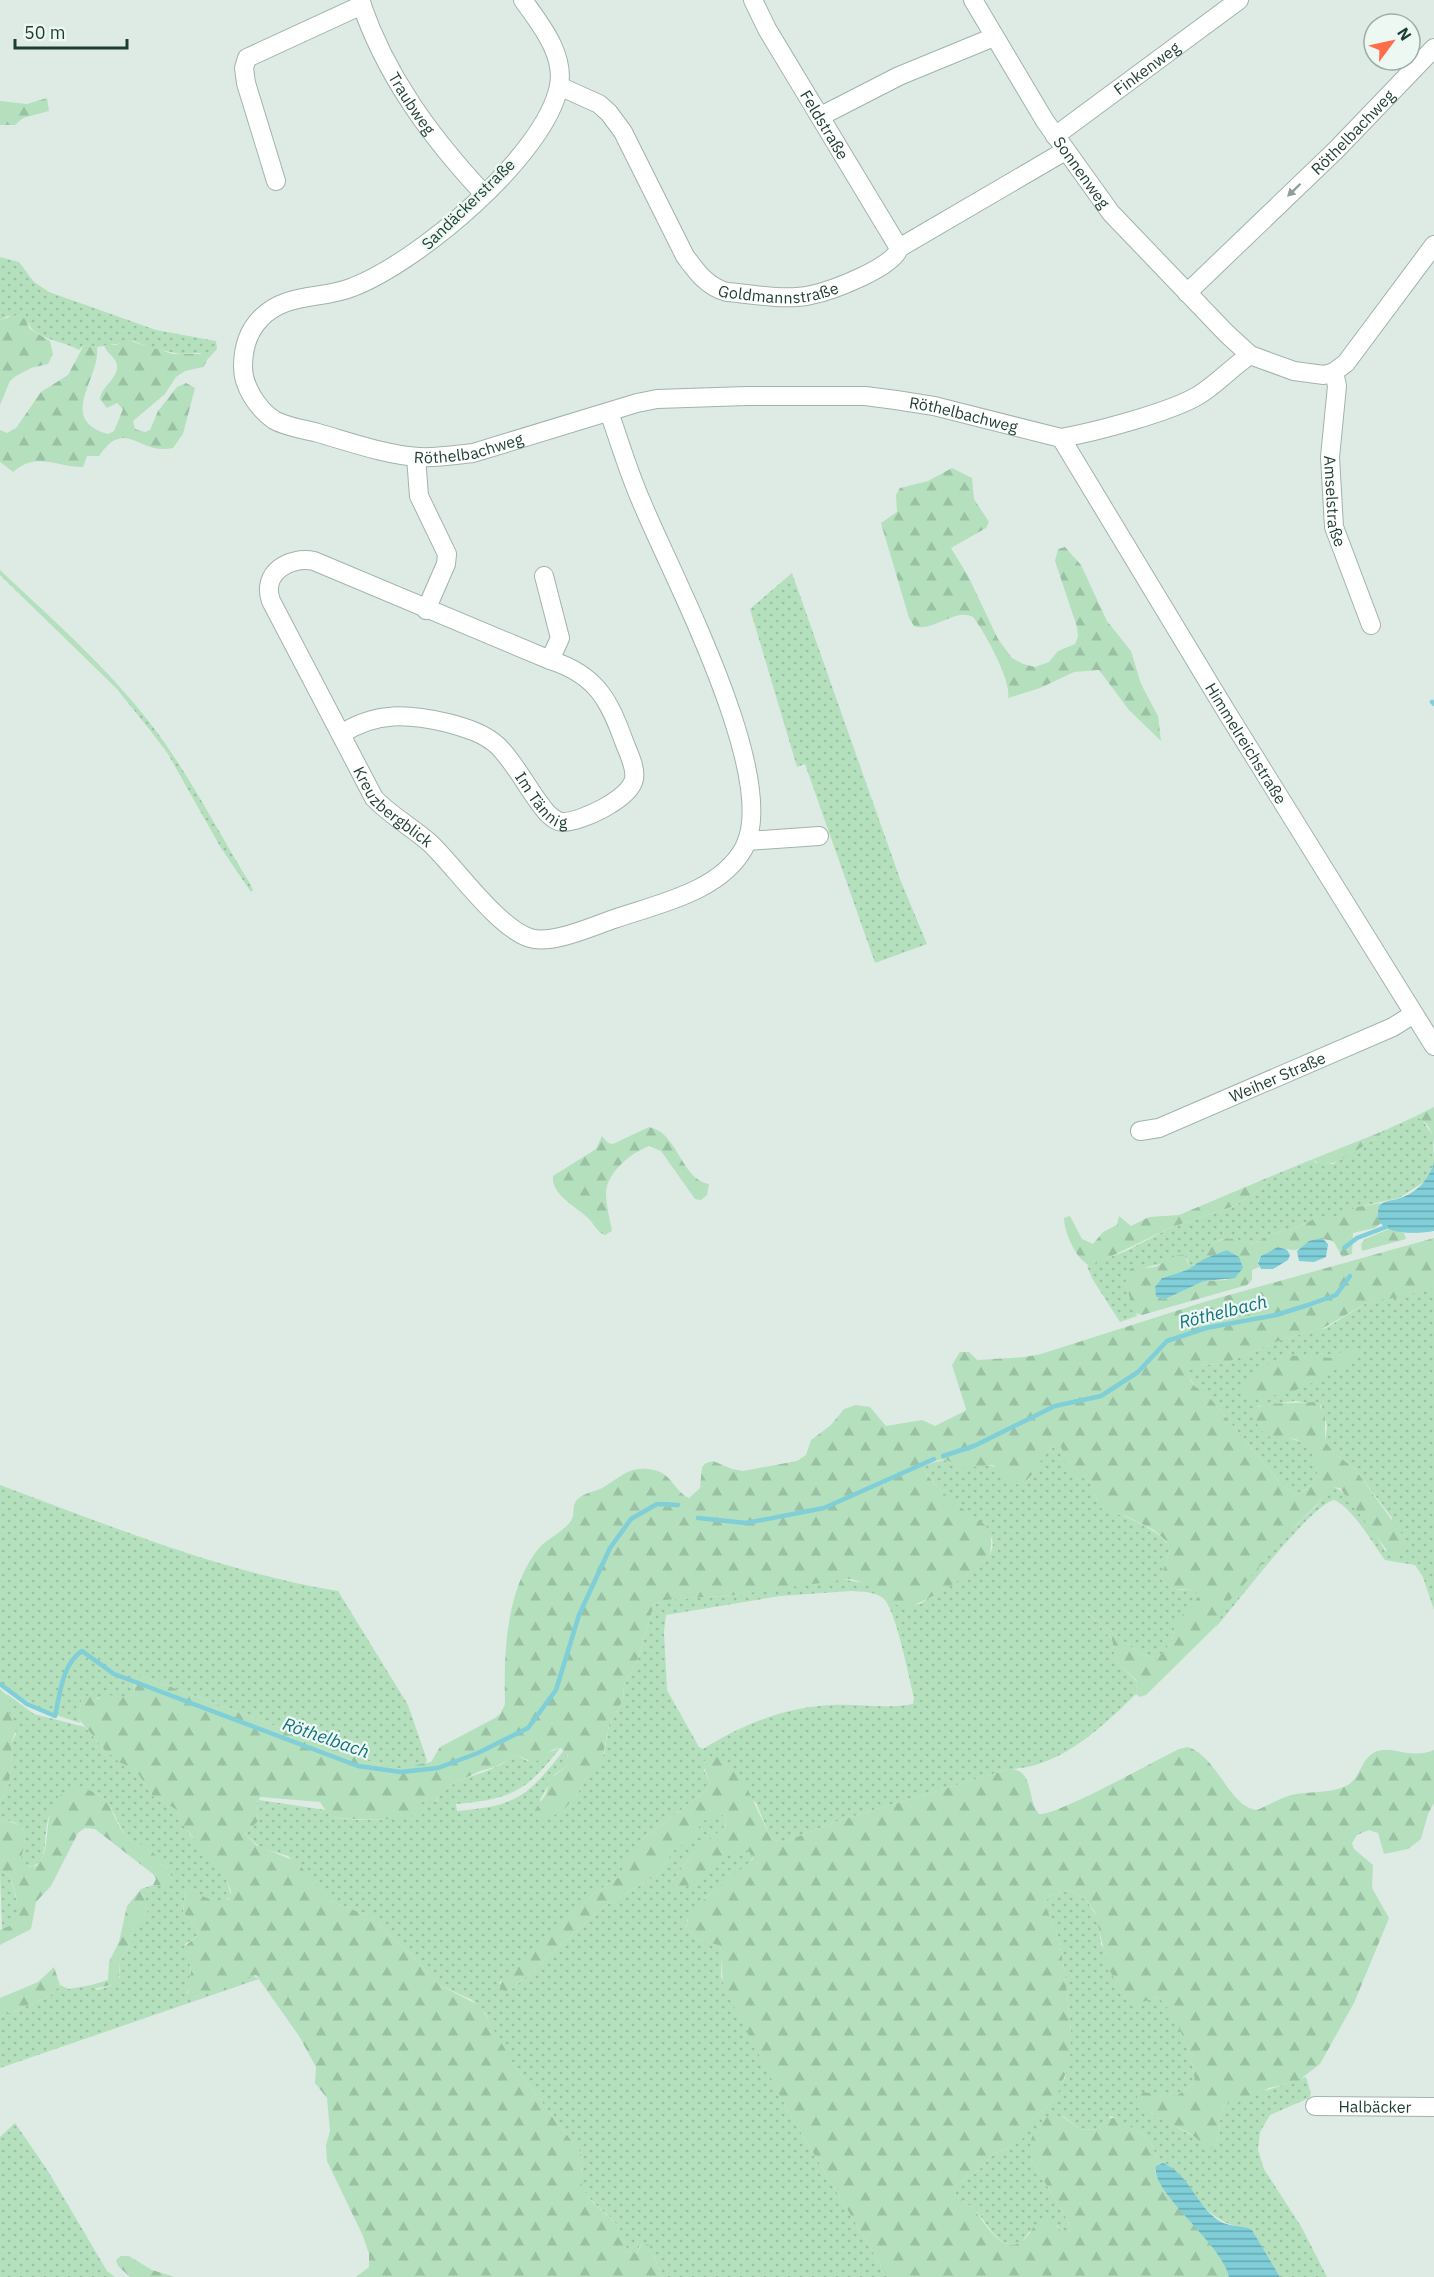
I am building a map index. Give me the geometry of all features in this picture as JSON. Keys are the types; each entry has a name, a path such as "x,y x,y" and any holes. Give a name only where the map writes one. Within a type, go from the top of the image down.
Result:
{"street":[{"path":"523,0 554,49 559,86"},
{"name":"Feldstraße","path":"753,0 767,29 899,248"},
{"name":"Finkenweg","path":"1060,143 1239,0"},
{"path":"276,181 246,83 244,68 247,58 361,2"},
{"name":"Traubweg","path":"361,2 407,100 429,133 483,193"},
{"name":"Sonnenweg","path":"980,2 994,38 1060,143 1111,213 1187,293"},
{"path":"821,116 898,76 994,38"},
{"name":"Röthelbachweg","path":"1187,293 1336,150 1434,48"},
{"name":"Sandäckerstraße","path":"247,388 243,376 244,346 250,331 272,308 292,299 352,288 387,272 418,252 483,193 533,140 559,86"},
{"name":"Goldmannstraße","path":"559,86 599,104 609,113 622,132 685,256 698,273 715,289 727,292 811,296 887,264 897,254 899,248 1060,143"},
{"path":"1187,293 1251,355 1312,375 1334,372 1346,363 1434,245"},
{"name":"Röthelbachweg","path":"247,388 276,422 416,457 473,453 657,399 865,396 934,406 1061,438 1081,434 1188,400 1210,387 1229,369 1251,355"},
{"name":"Amselstraße","path":"1334,372 1337,386 1330,457 1334,527 1371,625"},
{"name":"Kreuzbergblick","path":"426,610 314,561 294,560 276,573 268,590 271,601 341,734 364,783 380,804 430,843 504,921 529,938 568,934 694,891 728,868 747,841 752,824 747,776 724,694 693,611 641,501 609,412"},
{"name":"Himmelreichstraße","path":"1061,438 1412,1015 1434,1046"},
{"path":"416,457 419,496 447,554 446,564 426,610"},
{"path":"544,576 560,638 550,660"},
{"name":"Im Tännig","path":"341,734 364,722 396,715 414,715 478,732 499,747 547,813 555,820 564,822 625,796 634,779 634,768 617,720 602,692 593,682 570,666 426,610"},
{"path":"747,841 819,836"},
{"name":"Weiher Straße","path":"1140,1131 1159,1128 1393,1027 1412,1015"},
{"name":"Halbäcker","path":"1315,2106 1434,2108"}],"green space":[{"path":"47,98 49,111 23,118 15,125 0,125 0,101 27,104"},
{"path":"0,257 19,262 34,282 49,292 156,330 216,341 217,349 208,359 200,353 181,354 154,349 134,341 97,347 84,345 79,350 37,333 28,323 8,316 0,320"},
{"path":"16,315 25,319 30,329 50,341 53,354 48,364 31,368 10,381 0,405 0,320"},
{"path":"127,340 173,354 204,354 208,359 203,367 185,371 176,377 165,394 133,421 135,429 145,432 150,430 158,411 177,387 186,383 195,388 183,434 173,448 151,447 125,438 117,439 109,444 99,456 87,456 83,467 38,461 30,462 13,472 0,462 0,430 7,433 16,428 41,392 68,375 84,345 97,347 93,372 84,397 85,418 93,427 108,434 114,431 123,409 117,403 107,408 100,399 117,371 115,360 104,345 116,345"},
{"path":"952,468 972,478 974,499 989,522 986,528 951,548 968,576 998,639 1012,658 1035,667 1049,662 1058,651 1075,644 1078,637 1077,627 1055,561 1058,549 1065,547 1081,565 1107,621 1131,651 1141,684 1158,716 1161,741 1129,710 1099,670 1074,672 1040,688 1008,698 1002,669 984,633 973,617 959,615 929,626 914,626 909,618 881,523 897,512 896,495 900,488 928,481"},
{"path":"0,570 97,662 150,723 202,801 249,882 253,890 251,892 221,848 168,754 150,730 116,688 0,575"},
{"path":"792,573 900,879 927,944 875,963 805,764 797,767 750,609"},
{"path":"1434,1107 1434,1144 1428,1127 1419,1118 1414,1117"},
{"path":"1414,1117 1421,1118 1433,1136 1434,1162 1427,1180 1399,1198 1357,1207 1339,1216 1309,1221 1293,1229 1273,1233 1256,1243 1232,1239 1217,1241 1190,1269 1187,1258 1147,1267 1125,1283 1137,1316 1120,1322 1093,1280 1087,1266 1126,1251 1172,1227 1234,1206 1264,1187 1267,1178 1313,1159 1316,1163 1333,1164 1380,1136 1381,1132"},
{"path":"649,1127 667,1137 692,1174 700,1181 709,1184 707,1195 701,1200 695,1199 661,1151 649,1146 621,1164 607,1185 607,1208 612,1231 605,1235 602,1234 588,1218 560,1195 553,1183 553,1176 596,1149 602,1136 608,1143 613,1144"},
{"path":"1381,1132 1380,1136 1339,1161 1321,1166 1313,1159"},
{"path":"1267,1178 1264,1187 1234,1206 1172,1227 1091,1266 1076,1253 1066,1231 1064,1218 1070,1216 1082,1239 1093,1244 1103,1232 1117,1225 1119,1216 1131,1226 1149,1217 1179,1215"},
{"path":"1381,1203 1377,1212 1381,1223 1375,1228 1353,1233 1352,1254 1342,1257 1334,1242 1319,1239 1297,1250 1275,1250 1266,1253 1258,1260 1259,1267 1252,1270 1252,1280 1247,1285 1142,1315 1135,1313 1125,1283 1130,1269 1158,1266 1172,1257 1185,1255 1190,1269 1162,1278 1155,1287 1156,1297 1165,1299 1204,1281 1226,1280 1242,1268 1238,1257 1227,1250 1195,1265 1201,1254 1215,1242 1233,1239 1256,1243 1273,1233 1293,1229 1318,1217 1338,1216 1357,1207"},
{"path":"1389,1229 1404,1233 1406,1239 1362,1251 1361,1244 1365,1239"},
{"path":"1434,1238 1434,1287 1406,1296 1368,1302 1320,1330 1286,1338 1223,1364 1198,1365 1188,1371 1192,1383 1210,1398 1282,1485 1294,1495 1312,1484 1318,1469 1316,1461 1305,1446 1296,1439 1277,1440 1264,1433 1255,1420 1254,1411 1263,1404 1318,1402 1325,1415 1325,1441 1333,1452 1355,1469 1404,1537 1408,1549 1392,1557 1340,1488 1330,1487 1230,1600 1214,1628 1146,1695 1140,1697 1136,1694 1137,1681 1116,1661 1112,1639 1085,1611 1139,1653 1156,1659 1172,1642 1174,1629 1179,1619 1199,1596 1193,1590 1174,1589 1167,1586 1161,1577 1170,1550 1166,1541 1154,1530 1126,1516 1105,1513 1098,1504 1091,1482 1065,1464 1060,1446 1055,1446 1045,1455 1030,1477 1019,1485 1008,1481 993,1465 962,1468 941,1460 924,1466 924,1470 942,1491 986,1526 991,1545 989,1555 976,1568 936,1594 912,1606 905,1607 891,1602 866,1584 849,1579 733,1595 665,1600 654,1604 639,1656 624,1685 623,1700 609,1725 602,1761 587,1776 576,1796 565,1808 550,1818 538,1820 535,1810 546,1794 550,1779 568,1765 568,1756 561,1748 554,1749 534,1763 517,1755 495,1767 480,1771 451,1785 433,1803 421,1802 415,1814 398,1819 330,1817 320,1802 261,1797 256,1803 258,1821 245,1834 256,1845 297,1862 330,1901 369,1916 412,1955 438,1984 480,2006 516,2068 580,2152 582,2157 581,2183 586,2194 620,2229 628,2251 637,2253 642,2243 649,2245 663,2277 356,2277 369,2267 369,2254 363,2236 327,2161 326,2145 330,2131 327,2098 315,2083 316,2067 299,2036 256,1975 195,1997 189,1996 191,1967 183,1952 184,1948 198,1936 199,1931 183,1912 185,1892 188,1889 219,1904 229,1899 231,1891 227,1881 184,1826 177,1810 153,1796 135,1769 119,1762 104,1749 78,1718 82,1698 89,1695 98,1699 109,1695 129,1698 135,1690 135,1679 142,1676 371,1762 396,1769 431,1762 440,1747 495,1718 505,1704 508,1626 518,1588 535,1553 572,1519 575,1503 579,1498 604,1487 627,1472 646,1469 660,1472 689,1498 700,1488 702,1467 706,1463 713,1461 743,1471 797,1461 806,1455 811,1440 831,1425 844,1409 856,1405 870,1407 886,1426 922,1420 935,1426 965,1411 952,1365 960,1352 969,1352 977,1360 1041,1354 1204,1302"},
{"path":"1434,1287 1434,1610 1423,1577 1415,1565 1385,1560 1355,1518 1334,1500 1323,1506 1291,1537 1215,1628 1232,1596 1244,1580 1316,1506 1330,1487 1337,1488 1353,1503 1386,1552 1392,1518 1355,1469 1333,1452 1325,1441 1327,1426 1321,1405 1295,1401 1258,1406 1281,1439 1301,1442 1315,1458 1318,1468 1316,1478 1308,1487 1294,1495 1282,1485 1210,1398 1198,1390 1188,1376 1188,1370 1199,1365 1223,1364 1286,1338 1326,1328 1368,1302"},
{"path":"1353,1345 1359,1352 1355,1359 1297,1390 1272,1396 1249,1396 1241,1391 1243,1381 1283,1355 1332,1358"},
{"path":"1055,1446 1060,1446 1074,1470 1091,1482 1098,1504 1159,1535 1170,1550 1161,1577 1164,1582 1174,1589 1193,1590 1199,1596 1174,1629 1172,1642 1156,1659 1139,1653 1085,1611 1112,1639 1116,1661 1137,1682 1136,1694 1079,1744 1046,1762 1009,1769 838,1821 784,1842 774,1840 770,1836 756,1803 704,1761 704,1771 710,1782 707,1790 639,1842 619,1877 593,1894 499,1983 510,1991 602,1908 660,1873 672,1852 694,1834 702,1822 713,1815 723,1815 727,1822 720,1833 691,1856 673,1880 692,1883 710,1866 733,1852 749,1850 753,1854 750,1862 742,1870 697,1906 689,1916 686,1927 697,1940 719,1944 722,1954 721,1977 788,2111 888,2277 663,2277 654,2256 640,2245 637,2253 628,2251 616,2224 587,2195 581,2184 582,2157 580,2152 516,2068 496,2037 485,2013 472,2000 438,1984 412,1955 369,1916 330,1901 288,1856 261,1848 245,1834 258,1821 256,1803 259,1800 326,1810 330,1817 366,1820 395,1818 416,1810 421,1802 436,1801 449,1787 463,1779 488,1771 517,1755 527,1761 560,1748 537,1775 516,1791 491,1799 456,1804 457,1811 477,1809 508,1802 520,1796 541,1778 564,1750 569,1760 568,1765 554,1775 540,1800 550,1818 576,1796 587,1776 604,1754 609,1725 623,1700 624,1685 639,1656 654,1604 665,1600 733,1595 839,1579 866,1583 897,1605 920,1604 982,1563 990,1553 993,1544 985,1528 945,1495 924,1470 924,1466 949,1460 963,1460 991,1466 1028,1479 1046,1453","holes":["851,1591 875,1594 883,1598 888,1605 901,1644 914,1697 913,1704 833,1705 798,1709 765,1718 703,1749 699,1747 667,1690 664,1632 666,1615 780,1596"]},
{"path":"0,1485 125,1532 209,1560 295,1583 338,1591 408,1705 427,1760 425,1764 396,1769 371,1762 142,1676 134,1682 135,1690 129,1698 82,1698 78,1718 81,1723 39,1707 10,1690 0,1683"},
{"path":"0,1689 10,1698 9,1713 16,1730 11,1743 12,1764 8,1787 0,1802"},
{"path":"7,1694 34,1714 85,1727 104,1749 135,1769 153,1796 177,1810 189,1834 201,1845 227,1881 231,1896 222,1904 214,1904 188,1890 185,1892 183,1912 199,1931 198,1936 185,1944 191,1970 187,1993 195,1997 252,1975 259,1979 0,2068 0,2017 50,1996 60,1985 69,1989 91,1985 97,1990 110,1986 120,1977 120,1960 129,1945 134,1927 148,1910 141,1889 153,1885 168,1885 172,1878 167,1868 143,1845 133,1842 126,1836 111,1807 104,1799 95,1793 82,1790 68,1792 58,1800 48,1821 41,1861 32,1867 25,1865 21,1859 25,1839 23,1830 11,1821 0,1822 0,1802 8,1787 12,1764 11,1743 16,1734 9,1713"},
{"path":"1188,1747 1208,1761 1239,1800 1247,1807 1257,1810 1291,1795 1333,1790 1346,1786 1355,1779 1366,1759 1375,1752 1388,1750 1417,1754 1434,1750 1434,1803 1428,1814 1421,1839 1408,1849 1384,1854 1378,1833 1369,1830 1357,1835 1352,1843 1354,1849 1373,1865 1372,1888 1389,1918 1354,2003 1320,2064 1298,2081 1269,2088 1252,2098 1226,2104 1221,2115 1215,2145 1210,2150 1192,2135 1154,2115 1137,2097 1141,2092 1176,2096 1194,2084 1188,2050 1170,2011 1156,1997 1135,2005 1125,2000 1108,1967 1095,1912 1086,1900 1070,1890 1050,1896 1044,1902 1058,1936 1065,1973 1071,2033 1070,2061 1060,2089 1051,2103 1032,2119 1021,2142 992,2155 978,2171 957,2184 955,2195 974,2209 993,2234 1006,2244 1014,2245 1021,2242 1037,2223 1045,2219 1054,2222 1064,2235 1068,2235 1071,2228 1068,2221 1031,2159 1031,2140 1041,2122 1052,2115 1063,2117 1081,2130 1097,2129 1108,2118 1116,2118 1144,2135 1152,2145 1159,2164 1155,2171 1162,2185 1217,2250 1229,2277 888,2277 788,2111 724,1987 719,1945 697,1940 686,1927 690,1911 753,1859 749,1851 738,1851 718,1862 682,1889 674,1889 673,1880 691,1856 725,1826 727,1822 723,1815 713,1815 702,1822 690,1840 672,1852 660,1873 602,1908 510,1991 506,1993 500,1987 502,1979 593,1894 619,1877 630,1851 639,1842 707,1790 710,1782 703,1766 706,1758 719,1757 735,1770 745,1784 770,1836 774,1840 784,1842 838,1821 1009,1769 1023,1774 1039,1814 1049,1812 1085,1797 1179,1749"},
{"path":"80,1788 92,1791 106,1801 128,1838 135,1843 149,1847 167,1868 172,1881 169,1885 153,1885 156,1879 153,1874 95,1829 85,1828 78,1833 51,1886 36,1902 31,1929 0,1945 0,1930 12,1925 17,1908 9,1875 0,1871 0,1822 6,1820 21,1826 26,1835 21,1859 29,1867 36,1866 46,1847 51,1810 56,1799 66,1792"},
{"path":"0,1871 9,1875 18,1909 16,1921 2,1930"},
{"path":"141,1889 148,1910 134,1927 129,1945 120,1960 119,1983 94,1989 91,1985 108,1980 109,1962 119,1942 127,1906"},
{"path":"1070,1890 1086,1900 1098,1918 1101,1945 1150,1997 1159,1998 1167,2004 1186,2043 1193,2067 1194,2084 1176,2096 1137,2097 1152,2114 1195,2137 1210,2150 1215,2145 1221,2115 1226,2104 1306,2077 1311,2094 1309,2098 1270,2115 1260,2132 1258,2150 1264,2169 1302,2228 1327,2277 1280,2277 1252,2230 1224,2222 1214,2215 1172,2168 1166,2164 1159,2164 1152,2145 1144,2135 1111,2116 1097,2129 1081,2130 1063,2116 1031,2159 1068,2221 1071,2228 1068,2235 1064,2236 1057,2225 1029,2232 1021,2243 1013,2245 1006,2243 994,2234 974,2209 955,2195 957,2184 978,2171 992,2155 1010,2147 1032,2119 1051,2103 1065,2078 1071,2033 1065,1973 1058,1936 1044,1902 1050,1896"},
{"path":"54,1967 60,1985 50,1996 0,2017 0,1998 38,1982"},
{"path":"15,2123 48,2171 107,2271 115,2277 0,2277 0,2137"},
{"path":"121,2256 129,2256 152,2270 175,2277 130,2277 118,2266 116,2260"}],"water":[{"path":"1434,1162 1434,1231 1406,1233 1387,1228 1378,1216 1379,1206 1416,1190 1429,1175"},
{"path":"1322,1238 1328,1244 1326,1257 1314,1262 1299,1261 1297,1251 1309,1241"},
{"path":"1278,1247 1287,1250 1290,1255 1288,1260 1273,1269 1261,1269 1258,1263 1261,1256"},
{"path":"1227,1250 1239,1257 1243,1268 1235,1278 1204,1281 1165,1299 1156,1297 1155,1287 1162,1278 1187,1270 1204,1259"},
{"path":"1163,2163 1178,2173 1208,2211 1219,2221 1252,2230 1280,2277 1229,2277 1214,2249 1164,2190 1157,2177 1156,2166"}],"waterway":[{"name":"Röthelbach","path":"1344,1248 1357,1238 1386,1227"},
{"name":"Röthelbach","path":"943,1456 974,1446 1055,1406 1101,1396 1138,1372 1167,1341 1206,1328 1276,1315 1308,1305 1336,1295 1350,1276"},
{"name":"Röthelbach","path":"698,1518 746,1523 824,1508 934,1459"},
{"name":"Röthelbach","path":"0,1684 27,1704 55,1716 66,1671 82,1651 114,1674 358,1766 401,1772 438,1768 478,1753 528,1728 556,1690 579,1615 610,1548 631,1519 657,1504 678,1505"}]}
